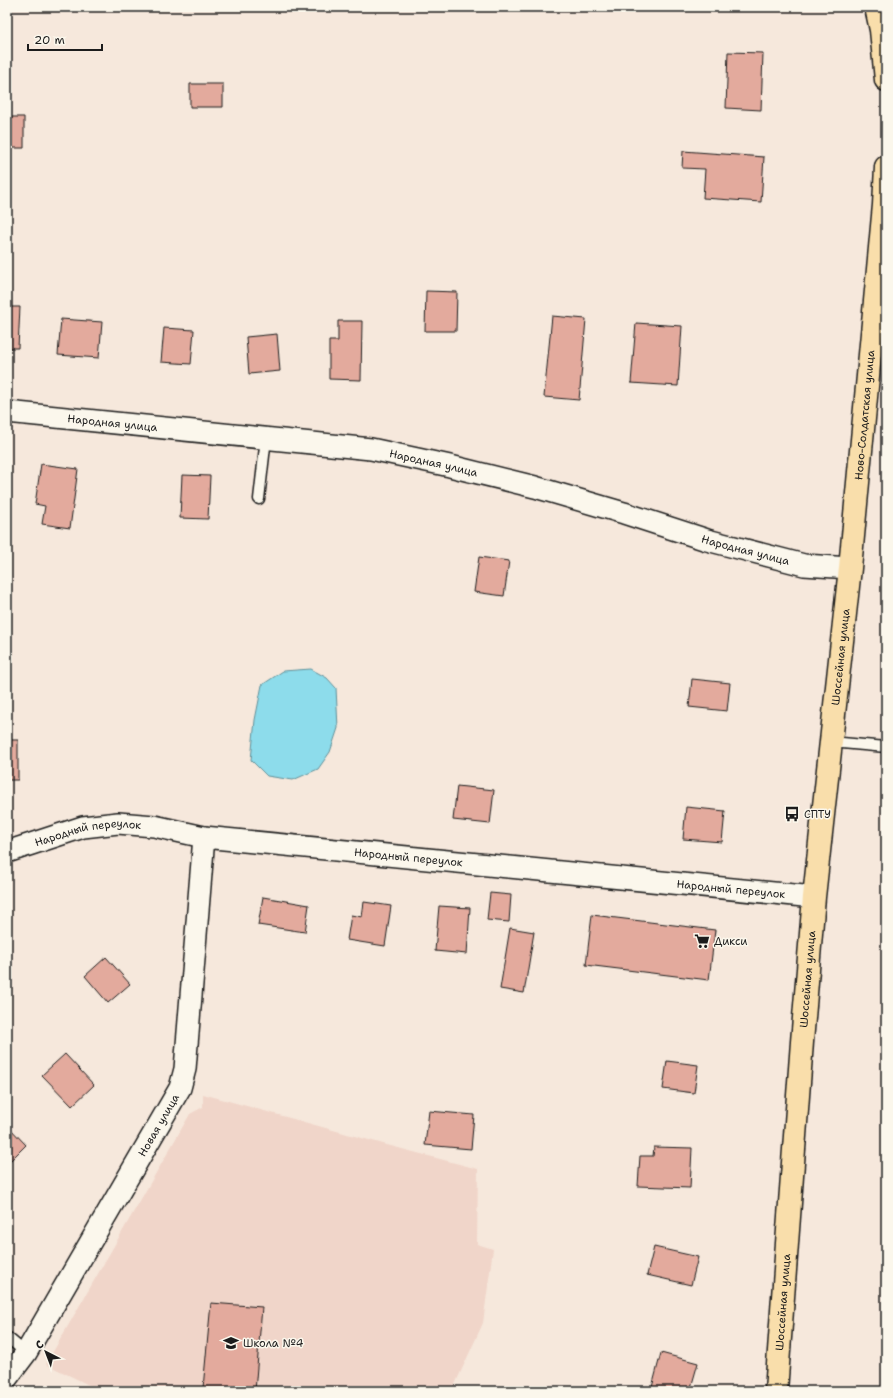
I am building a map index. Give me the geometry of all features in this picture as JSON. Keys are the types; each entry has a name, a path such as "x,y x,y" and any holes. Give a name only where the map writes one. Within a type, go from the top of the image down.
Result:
{"main road":[{"path":"876,7 881,30 886,80"},
{"name":"Ново-Солдатская улица","path":"850,568 886,166"},
{"name":"Шоссейная улица","path":"776,1391 802,1034 814,897 850,568"}],"street":[{"name":"Народная улица","path":"7,412 371,449 450,466 535,487 624,513 707,540 804,565 850,568"},
{"name":"Народный переулок","path":"7,852 83,826 118,823 154,826 204,837 814,897"},
{"name":"Новая улица","path":"7,1378 26,1353 180,1088 185,1069 204,837"}],"lane":[{"path":"259,499 266,438"},
{"path":"831,742 886,747"},
{"path":"7,1336 26,1353"}],"shaded area":[{"path":"203,1094 478,1169 477,1244 493,1249 483,1323 452,1391 101,1391 46,1364 190,1114 203,1107"}],"water":[{"path":"311,669 327,678 336,688 338,728 330,752 318,769 293,780 267,776 251,760 255,720 262,685 283,671"}],"building":[{"path":"728,52 763,53 761,110 726,108"},
{"path":"190,84 223,84 223,107 190,107"},
{"path":"7,117 24,117 24,148 7,148"},
{"path":"683,151 764,157 761,202 703,198 705,169 682,168"},
{"path":"426,291 457,292 456,331 425,331"},
{"path":"7,307 20,307 18,348 7,348"},
{"path":"552,316 586,319 579,400 544,397"},
{"path":"61,319 102,322 99,358 58,355"},
{"path":"338,321 362,321 361,380 329,379 329,341 338,341"},
{"path":"636,323 682,326 678,386 631,383"},
{"path":"164,328 194,330 191,364 161,362"},
{"path":"277,334 280,371 249,374 246,337"},
{"path":"41,464 78,469 70,528 42,524 45,506 35,504"},
{"path":"182,475 210,476 208,519 180,518"},
{"path":"479,557 509,561 504,596 474,592"},
{"path":"692,679 730,683 727,711 689,707"},
{"path":"7,740 18,740 18,780 7,780"},
{"path":"457,786 494,790 490,824 453,820"},
{"path":"686,807 725,811 722,842 683,839"},
{"path":"490,893 511,895 509,922 487,920"},
{"path":"263,897 309,905 305,932 258,925"},
{"path":"364,902 391,906 385,946 347,940 351,915 362,917"},
{"path":"439,906 470,908 467,954 435,951"},
{"path":"592,915 715,930 709,980 586,965"},
{"path":"510,928 534,932 524,993 500,989"},
{"path":"106,957 130,984 108,1003 85,976"},
{"path":"65,1054 94,1085 72,1106 42,1075"},
{"path":"667,1061 698,1065 694,1093 663,1089"},
{"path":"429,1111 474,1115 471,1149 425,1145"},
{"path":"7,1125 26,1145 7,1164"},
{"path":"654,1147 692,1148 690,1188 638,1186 640,1156 653,1156"},
{"path":"654,1247 698,1257 691,1285 647,1275"},
{"path":"211,1303 262,1307 255,1391 203,1388"},
{"path":"661,1353 698,1363 690,1391 679,1391 673,1389 672,1391 651,1391"}],"place":[{"name":"СПТУ","path":"792,814"},
{"name":"Дикси","path":"702,941"},
{"name":"Школа №4","path":"231,1343"}]}
